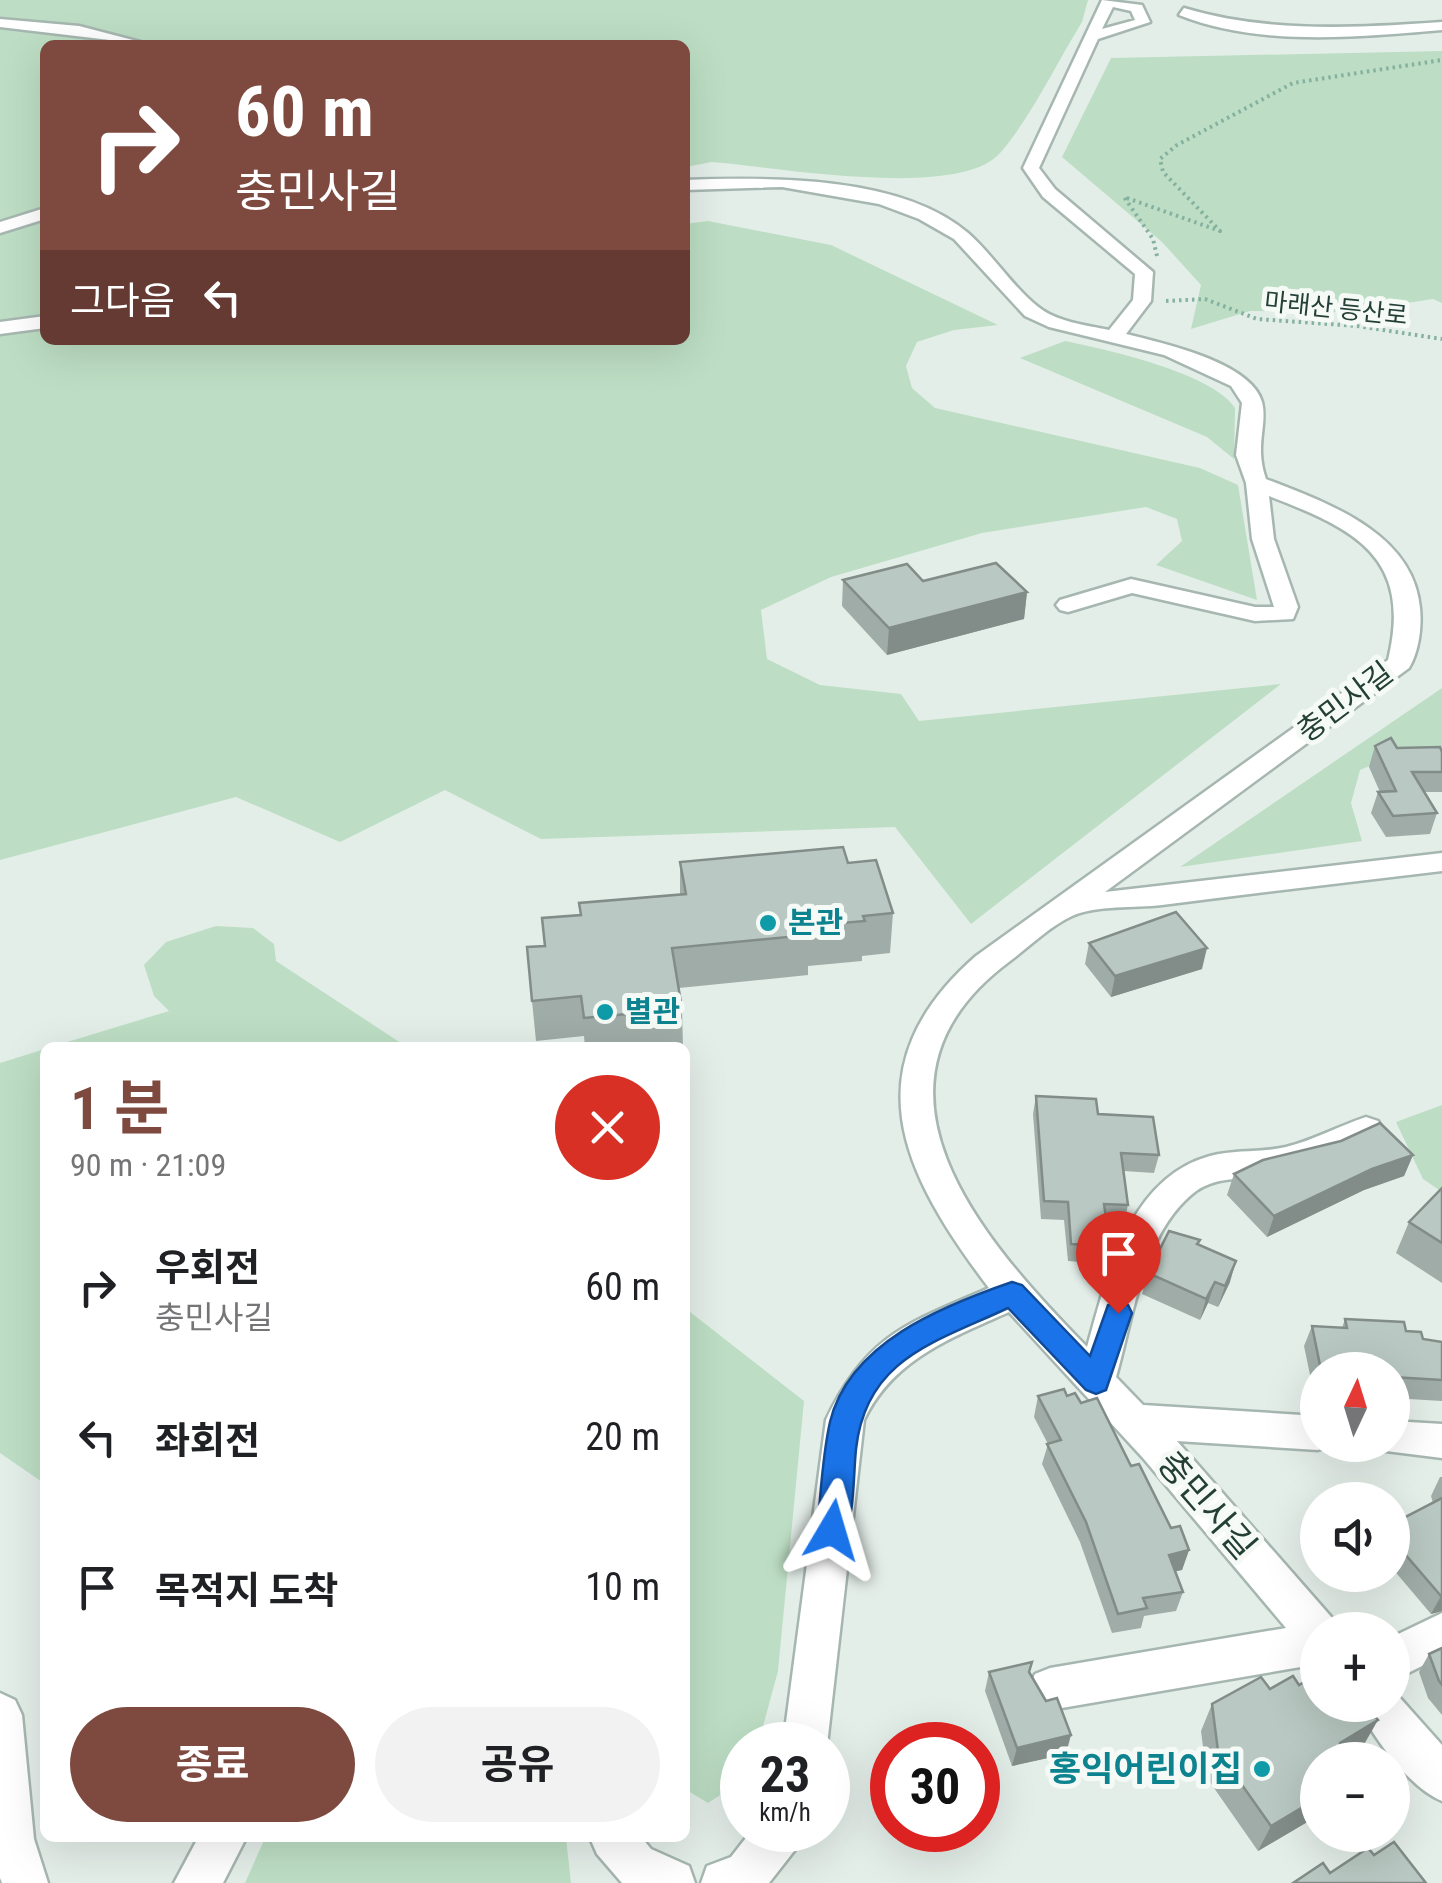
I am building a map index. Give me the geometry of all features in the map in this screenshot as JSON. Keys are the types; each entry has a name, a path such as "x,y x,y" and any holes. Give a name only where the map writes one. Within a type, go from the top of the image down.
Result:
{"street":[{"path":"1093,36 1144,22 1137,8 1109,1 1031,168 1049,193 1141,268 1146,284 1142,300 1114,337"},
{"path":"1184,12 1196,20 1240,28 1442,26"},
{"path":"0,23 78,30 122,40"},
{"path":"690,185 782,182 883,200 926,215 960,235 1032,312 1146,344 1239,382 1252,402 1247,455 1257,482 1262,538 1285,603 1284,614 1261,615 1132,586 1068,605"},
{"path":"0,228 40,214"},
{"path":"0,328 40,323"},
{"name":"충민사길","path":"1257,482 1386,536 1415,570 1419,584 1419,618 1409,648 1384,677 986,963 949,999 931,1025 920,1058 917,1099 932,1160 968,1233 1012,1294 1134,1422 1300,1612"},
{"path":"1061,906 1442,862"},
{"path":"1096,1381 1139,1244 1160,1202 1173,1188 1207,1169 1288,1160 1366,1130"},
{"path":"807,1722 845,1420 856,1392 895,1348 1012,1294"},
{"path":"1134,1422 1300,1432"},
{"path":"1410,1439 1442,1441"},
{"path":"1410,1650 1442,1633"},
{"path":"1050,1689 1300,1646"},
{"path":"0,1715 11,1839 25,1883"},
{"path":"1394,1722 1442,1779"},
{"path":"196,1883 221,1842"},
{"path":"616,1842 636,1865 672,1883"},
{"path":"724,1883 748,1873 765,1852"}],"path":[{"path":"1141,268 1155,260 1158,248 1128,210 1124,197 1139,199 1174,219 1220,231 1164,172 1160,160 1177,145 1293,84 1358,70 1442,60"},
{"name":"마래산 등산로","path":"1146,344 1140,335 1150,309 1186,297 1256,319 1357,326 1442,339"}],"green space":[{"path":"0,0 1088,0 1082,22 1034,105 1001,152 980,167 948,175 909,178 821,174 712,162 690,166 690,40 40,40 40,345 690,345 690,223 708,221 831,245 998,325 954,330 917,342 906,366 912,388 935,408 1200,468 1238,485 1257,600 1156,565 1182,541 1177,519 1146,507 982,533 831,577 761,610 767,659 820,685 901,694 919,721 1281,684 971,924 895,827 541,839 445,790 340,842 236,797 0,860"},
{"path":"1442,51 1442,303 1433,299 1349,312 1250,311 1191,329 1201,285 1162,242 1062,157 1111,58"},
{"path":"1065,341 1157,364 1223,395 1235,408 1234,459 1207,437 1020,358"},
{"path":"1442,688 1442,759 1387,759 1360,770 1351,803 1362,841 1180,867"},
{"path":"216,926 253,928 274,944 276,961 399,1042 67,1042 169,1011 154,996 144,965 166,942"},
{"path":"40,1051 40,1481 0,1453 0,1063"},
{"path":"1442,1105 1442,1192 1423,1179 1396,1122"},
{"path":"690,1312 804,1401 778,1671 764,1722 720,1722 720,1795 708,1803 690,1792"},
{"path":"263,1842 566,1842 571,1883 245,1883"}],"building":[{"path":"996,563 1027,592 889,628 843,580 907,564 923,581"},
{"path":"1391,738 1397,748 1440,747 1442,772 1412,772 1437,813 1393,816 1378,792 1396,791 1375,746"},
{"path":"843,847 848,863 876,860 893,913 863,916 865,921 807,926 809,935 672,948 682,1009 584,1018 581,996 532,1001 527,947 545,946 542,918 581,915 579,903 686,894 680,862"},
{"path":"1176,912 1207,948 1115,976 1089,943"},
{"path":"1036,1096 1096,1099 1098,1114 1153,1117 1159,1155 1121,1153 1128,1205 1104,1204 1110,1246 1071,1244 1068,1202 1044,1201"},
{"path":"1380,1123 1413,1155 1372,1169 1274,1216 1234,1174 1263,1160 1341,1141"},
{"path":"1442,1188 1442,1243 1409,1222"},
{"path":"1169,1231 1200,1240 1197,1244 1236,1261 1225,1286 1215,1282 1206,1299 1148,1273"},
{"path":"1345,1319 1404,1322 1406,1331 1421,1332 1423,1339 1442,1342 1442,1380 1410,1378 1410,1352 1317,1352 1312,1326 1347,1328"},
{"path":"1064,1389 1067,1396 1075,1393 1081,1403 1097,1398 1131,1466 1139,1464 1171,1528 1180,1526 1189,1550 1169,1555 1183,1592 1143,1598 1147,1608 1118,1614 1086,1522 1047,1444 1061,1440 1038,1396"},
{"path":"1442,1498 1442,1596 1410,1560 1410,1515"},
{"path":"1442,1648 1442,1685 1429,1654"},
{"path":"1032,1662 1029,1672 1046,1701 1057,1698 1071,1735 1017,1748 989,1672"},
{"path":"1293,1676 1299,1685 1300,1722 1375,1722 1342,1742 1300,1742 1300,1809 1271,1826 1218,1751 1212,1704 1261,1677 1270,1689"},
{"path":"1362,1852 1402,1852 1426,1883 1293,1883 1323,1863 1330,1873"}],"place":[{"name":"본관","path":"768,923"},
{"name":"별관","path":"605,1012"},
{"name":"홍익어린이집","path":"1262,1769"}],"route":[{"path":"832,1530 845,1420 864,1380 895,1348 1012,1294 1096,1381 1118,1313"}]}
